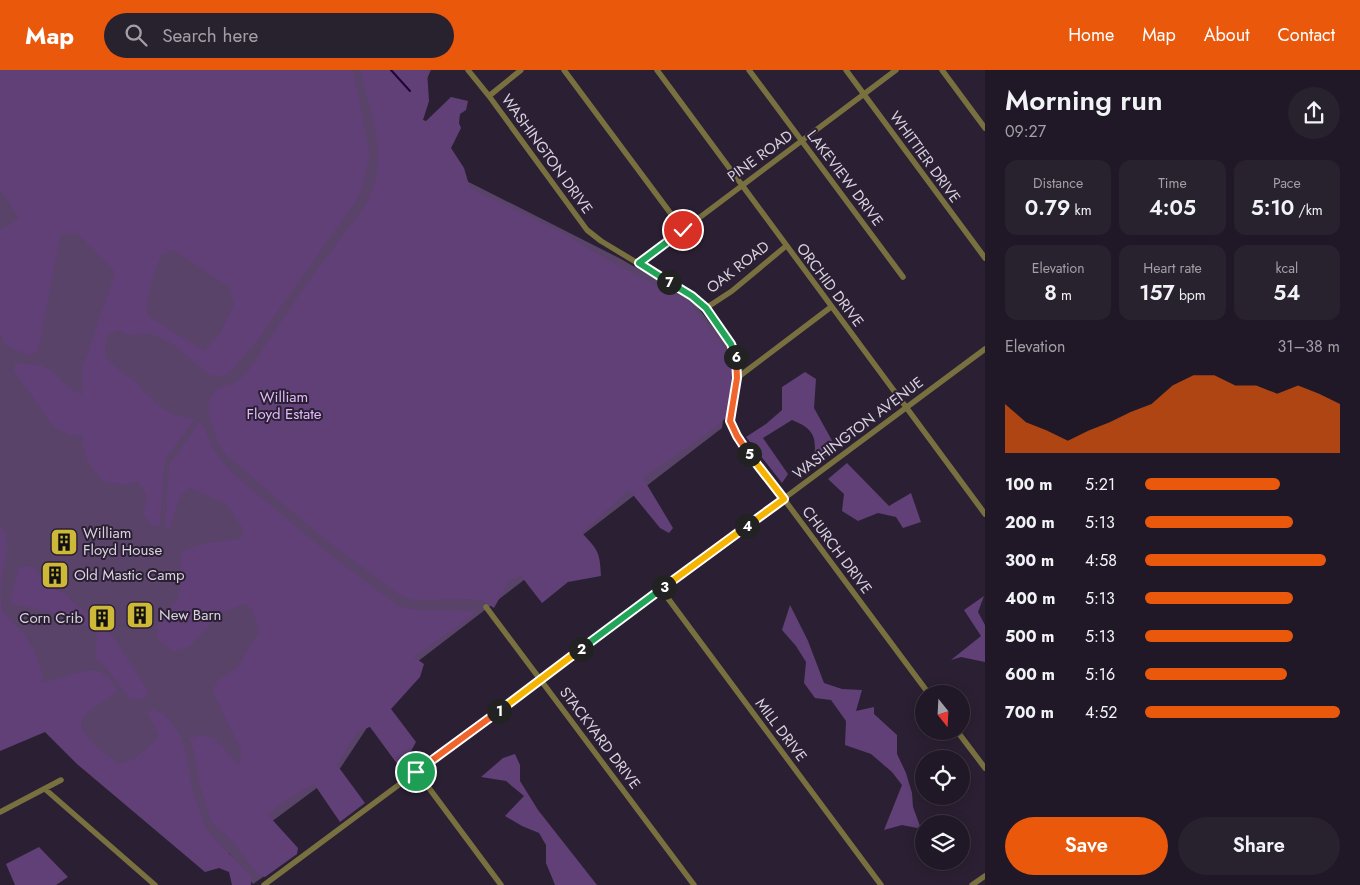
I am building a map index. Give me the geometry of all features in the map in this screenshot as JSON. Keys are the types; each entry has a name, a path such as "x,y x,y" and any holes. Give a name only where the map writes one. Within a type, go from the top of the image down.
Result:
{"street":[{"name":"WASHINGTON DRIVE","path":"468,70 587,230 601,241 639,263"},
{"path":"489,96 521,70"},
{"path":"564,70 683,230"},
{"name":"ORCHID DRIVE","path":"657,70 985,514"},
{"name":"LAKEVIEW DRIVE","path":"749,70 903,277"},
{"name":"WHITTIER DRIVE","path":"846,70 985,258"},
{"name":"PINE ROAD","path":"639,263 896,70"},
{"path":"942,70 985,128"},
{"name":"OAK ROAD","path":"706,308 732,291 786,246"},
{"name":"CHURCH DRIVE","path":"639,263 692,296 706,308 731,344 736,356 737,378 730,412 733,430 922,685"},
{"path":"737,378 831,307"},
{"name":"WASHINGTON AVENUE","path":"264,885 985,349"},
{"name":"MILL DRIVE","path":"661,589 881,885"},
{"name":"STACKYARD DRIVE","path":"486,607 694,885"},
{"path":"964,740 985,768"},
{"path":"416,772 501,885"},
{"path":"0,812 61,780"},
{"path":"45,789 155,885"},
{"path":"972,885 985,876"}],"green space":[{"name":"William Floyd Estate","path":"0,70 431,70 410,116 443,169 621,259 692,300 723,340 731,355 722,428 404,672 337,773 243,843 266,875 253,884 229,853 210,867 46,726 0,750"},
{"path":"0,70 353,70 370,155 362,188 356,201 256,342 227,375 218,377 208,374 174,345 150,333 130,336 119,330 107,335 105,356 120,371 132,378 161,407 175,415 195,419 165,459 160,526 151,525 143,513 147,495 138,482 125,485 104,482 85,455 83,435 72,436 54,427 13,370 15,364 43,366 52,371 71,389 82,395 82,369 115,272 78,234 61,234 38,351 29,356 5,345 0,334 0,230 19,218 0,190","holes":["175,251 229,286 234,304 221,332 204,351 147,315 151,283 162,254"]},
{"path":"361,70 427,70 429,101 423,120 426,121 451,97 468,101 466,110 460,114 459,123 461,128 451,148 464,168 470,188 561,232 610,261 688,301 723,345 733,366 727,417 716,427 643,478 673,528 669,533 660,528 629,490 582,533 597,552 601,576 568,582 542,603 521,576 509,581 494,608 483,601 472,599 412,600 401,596 323,538 226,455 213,430 208,402 217,389 237,382 248,371 304,287 365,206 373,189 377,173 377,142"},
{"path":"805,372 816,379 814,408 835,446 814,468 814,438 812,433 801,424 792,420 763,438 788,474 782,483 746,437 766,424 782,410 782,387"},
{"path":"199,423 202,423 214,450 229,470 324,550 397,605 407,608 457,610 476,613 414,657 424,664 420,677 391,709 416,742 401,769 370,727 358,731 337,765 365,803 340,822 314,784 277,806 268,815 298,848 297,854 265,877 258,875 234,843 212,823 199,783 194,750 189,739 201,734 215,739 239,764 242,753 212,690 217,681 237,668 259,631 251,608 244,604 215,616 206,630 189,647 172,651 157,638 158,623 179,597 181,552 210,542 240,540 243,529 226,504 190,488 185,491 179,500 170,528 168,529 165,525 169,465"},
{"path":"847,463 889,506 911,493 921,522 903,528 896,517 878,513 858,521 842,511 844,494 828,479"},
{"path":"0,527 5,531 7,549 1,581 3,612 23,633 34,650 43,675 41,682 93,670 102,673 110,679 117,691 84,717 82,727 84,733 95,745 119,764 134,759 159,737 148,712 152,709 164,714 178,732 186,752 193,793 208,832 251,876 251,885 232,885 229,872 219,868 205,872 77,764 45,732 0,751"},
{"path":"22,566 33,567 51,587 66,594 115,639 148,690 147,697 140,700 130,699 105,666 96,660 97,633 69,617 10,603 18,569"},
{"path":"984,596 978,612 985,625 985,662 961,657 951,660 981,636 964,610"},
{"path":"790,605 808,641 824,683 842,689 862,690 856,711 874,707 874,714 897,735 897,754 906,773 912,793 916,815 915,828 902,825 884,830 902,785 892,772 871,754 845,745 846,721 831,700 815,698 804,683 806,662 796,646 782,630"},
{"path":"515,754 520,765 520,781 538,810 597,885 555,885 546,863 546,845 539,833 505,816 524,796 506,781 481,777 503,758"},
{"path":"39,847 68,877 56,885 15,885 6,864"}],"waterway":[{"path":"391,70 410,91"}],"place":[{"name":"William Floyd House","path":"64,542"},
{"name":"Old Mastic Camp","path":"55,575"},
{"name":"New Barn","path":"140,615"},
{"name":"Corn Crib","path":"102,618"}],"route":[{"path":"416,772 784,499 733,430 730,412 737,378 737,368 736,356 731,344 706,308 692,296 639,263 683,230"}]}
